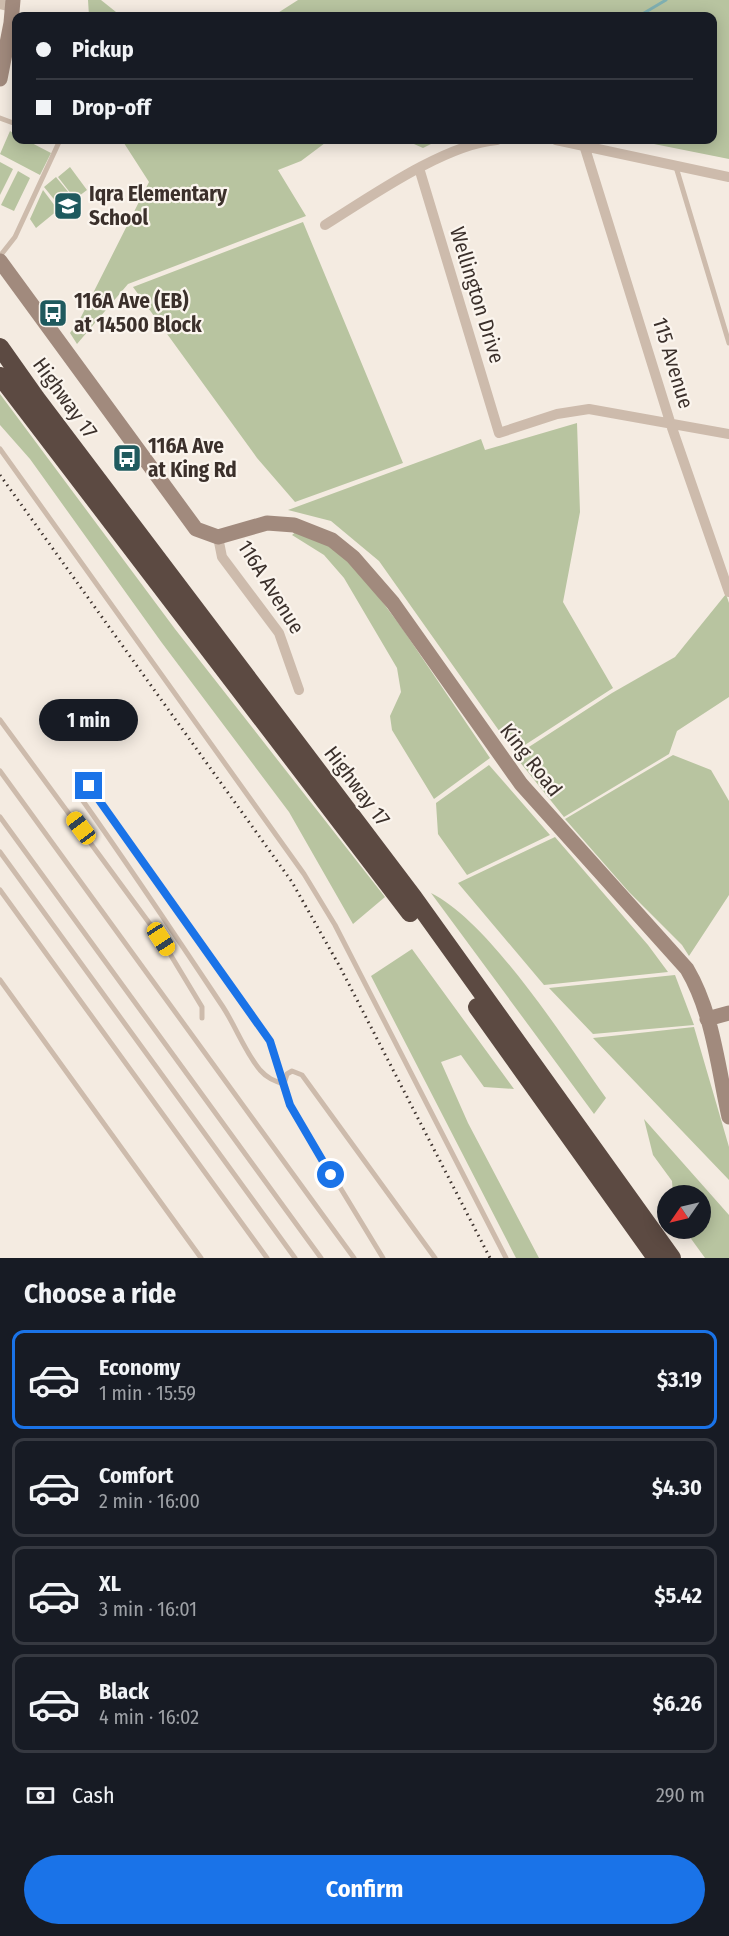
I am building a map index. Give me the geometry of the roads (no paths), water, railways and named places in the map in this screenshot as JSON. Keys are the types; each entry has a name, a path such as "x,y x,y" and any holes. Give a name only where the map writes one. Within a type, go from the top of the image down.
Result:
{"highway":[{"name":"Highway 17","path":"0,347 50,417 414,898 672,1258"},
{"name":"Highway 17","path":"0,376 405,906 656,1258"}],"street":[{"path":"0,80 8,3"},
{"path":"326,225 418,168 476,144"},
{"path":"578,144 729,177"},
{"name":"115 Avenue","path":"584,145 671,425 729,592"},
{"name":"Wellington Drive","path":"418,168 499,433 557,414 589,409 671,425"},
{"name":"116A Avenue","path":"0,261 187,519 196,529 218,537 222,557 279,633 299,690"},
{"path":"671,425 729,434"},
{"name":"King Road","path":"218,537 267,523 284,523 321,534 353,557 393,603 521,784 616,893 682,963 698,990 707,1019 729,1117"},
{"path":"707,1019 729,1013"}],"lane":[{"path":"0,256 15,237 58,144"},
{"path":"676,166 729,343"},
{"path":"0,449 304,874 335,925 506,1258"},
{"path":"0,720 94,845 192,989 202,1007 202,1018"},
{"path":"0,771 354,1258"},
{"path":"89,786 270,1041 290,1105 383,1258"},
{"path":"78,794 141,883 166,926 206,983 260,1070 271,1080 284,1084"},
{"path":"0,817 321,1258"},
{"path":"0,852 295,1258"},
{"path":"0,890 267,1258"},
{"path":"0,980 201,1258"},
{"path":"192,989 206,983"},
{"path":"284,1084 287,1074 292,1071 302,1075 435,1258"}],"waterway":[{"path":"646,12 666,0"}],"railway":[{"path":"0,475 292,882 340,967 490,1258"}],"place":[{"name":"Iqra Elementary School","path":"68,206"},
{"name":"116A Ave (EB) at 14500 Block","path":"53,313"},
{"name":"116A Ave at King Rd","path":"127,458"}]}
